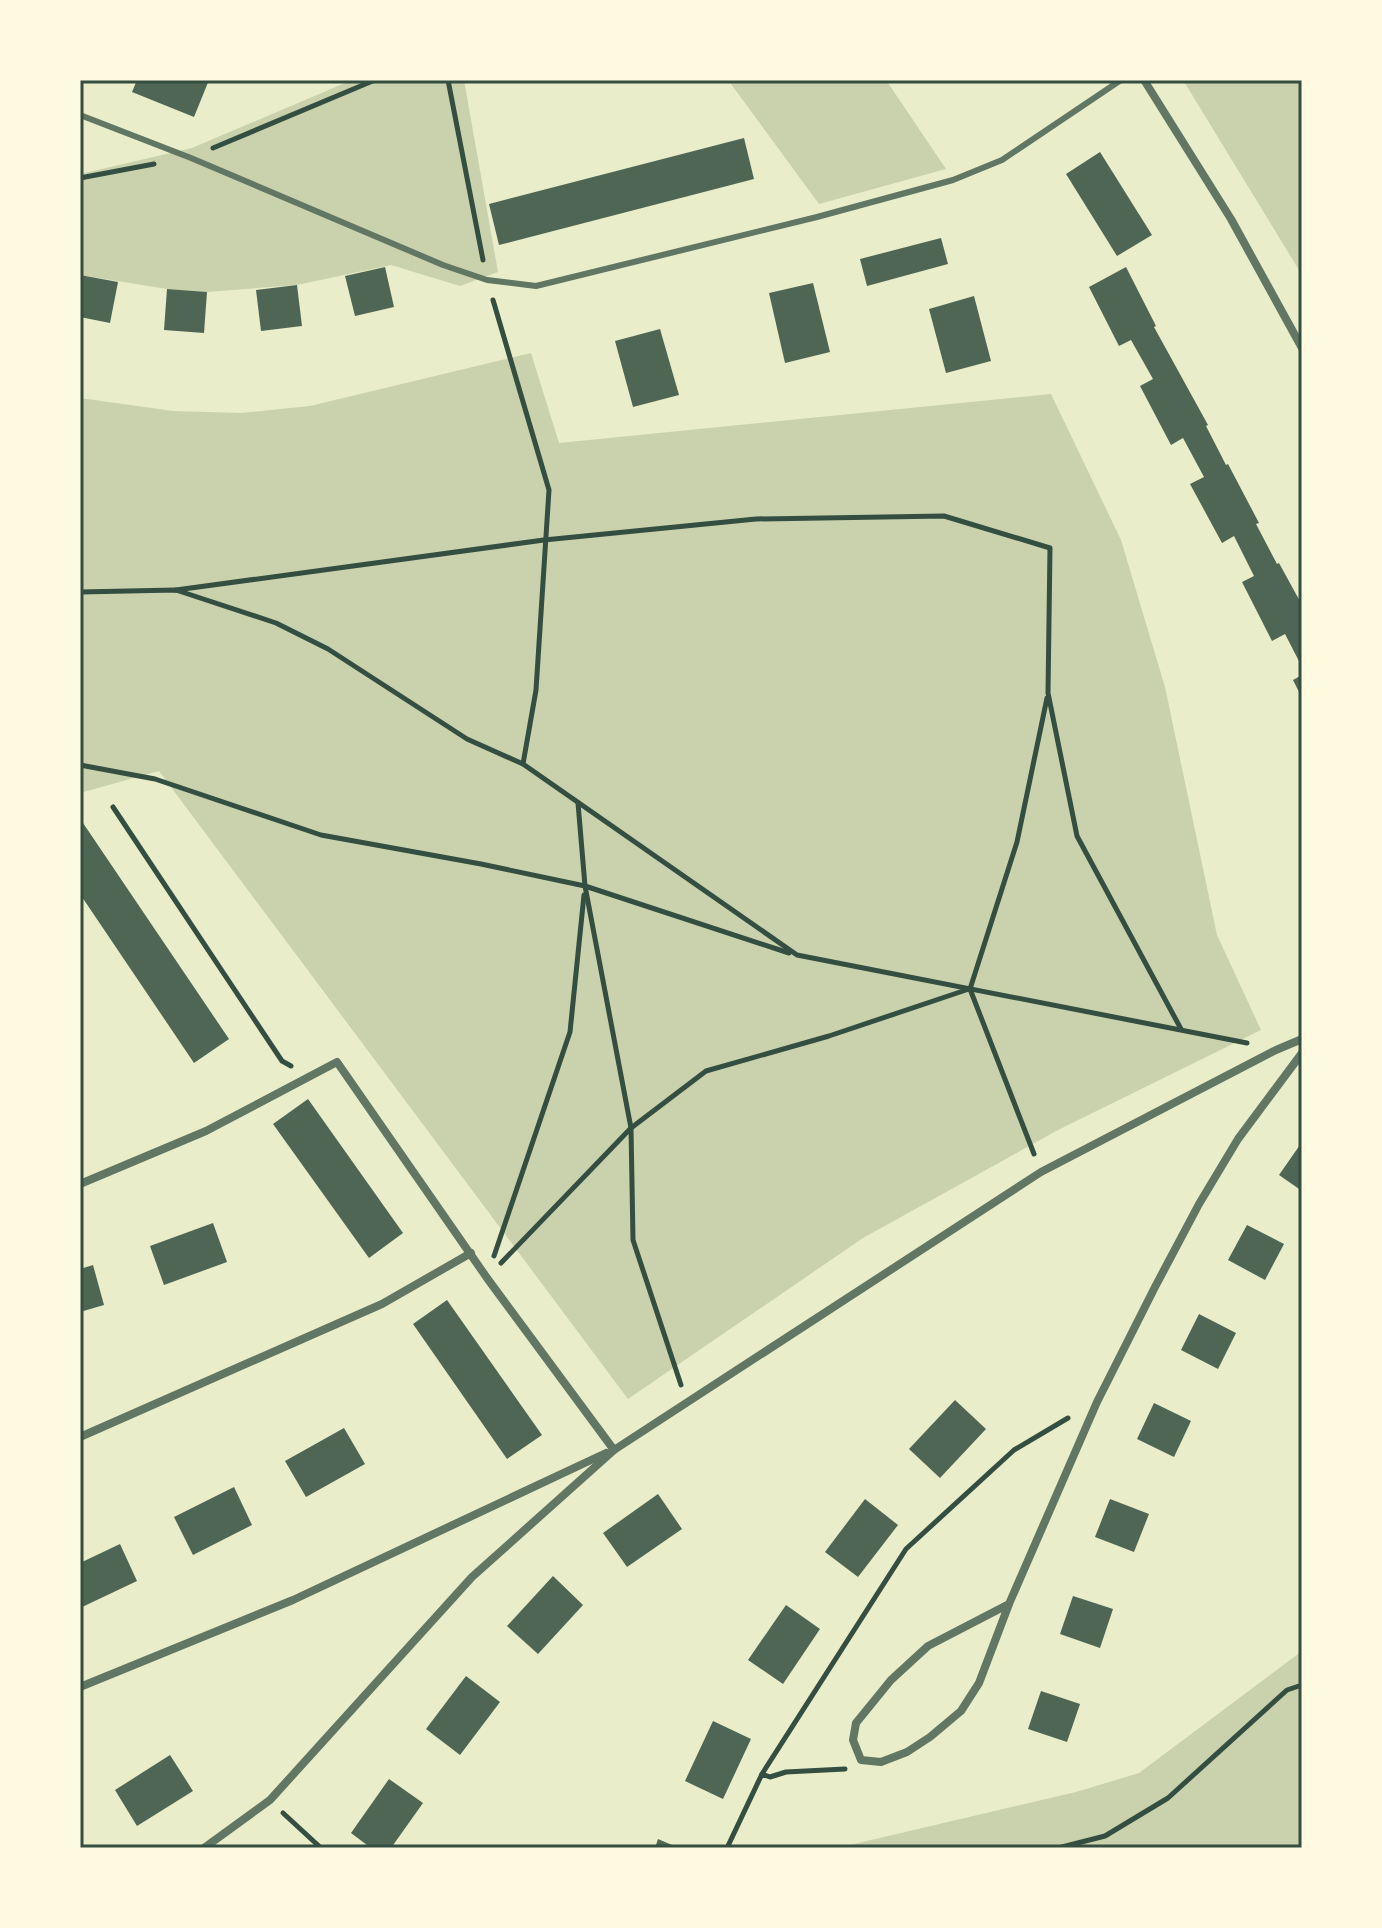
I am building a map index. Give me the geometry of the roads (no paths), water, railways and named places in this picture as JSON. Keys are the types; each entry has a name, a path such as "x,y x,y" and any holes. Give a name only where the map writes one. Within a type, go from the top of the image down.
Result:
{"street":[{"path":"1144,80 1231,219 1302,348"},
{"path":"80,1687 293,1600 614,1450 1041,1172 1302,1039"},
{"path":"1009,1604 928,1646 891,1680 856,1723 853,1740 861,1760 881,1762 907,1752 930,1737 961,1711 979,1683 1009,1604 1097,1402 1199,1204 1238,1139 1302,1053"},
{"path":"80,1184 206,1131 337,1062 487,1278 614,1450"},
{"path":"80,1437 382,1304 471,1253"},
{"path":"204,1848 270,1800 472,1577 614,1450"}],"lane":[{"path":"80,115 191,158 443,265 487,280 536,286 953,180 1002,160 1121,80"}]}
